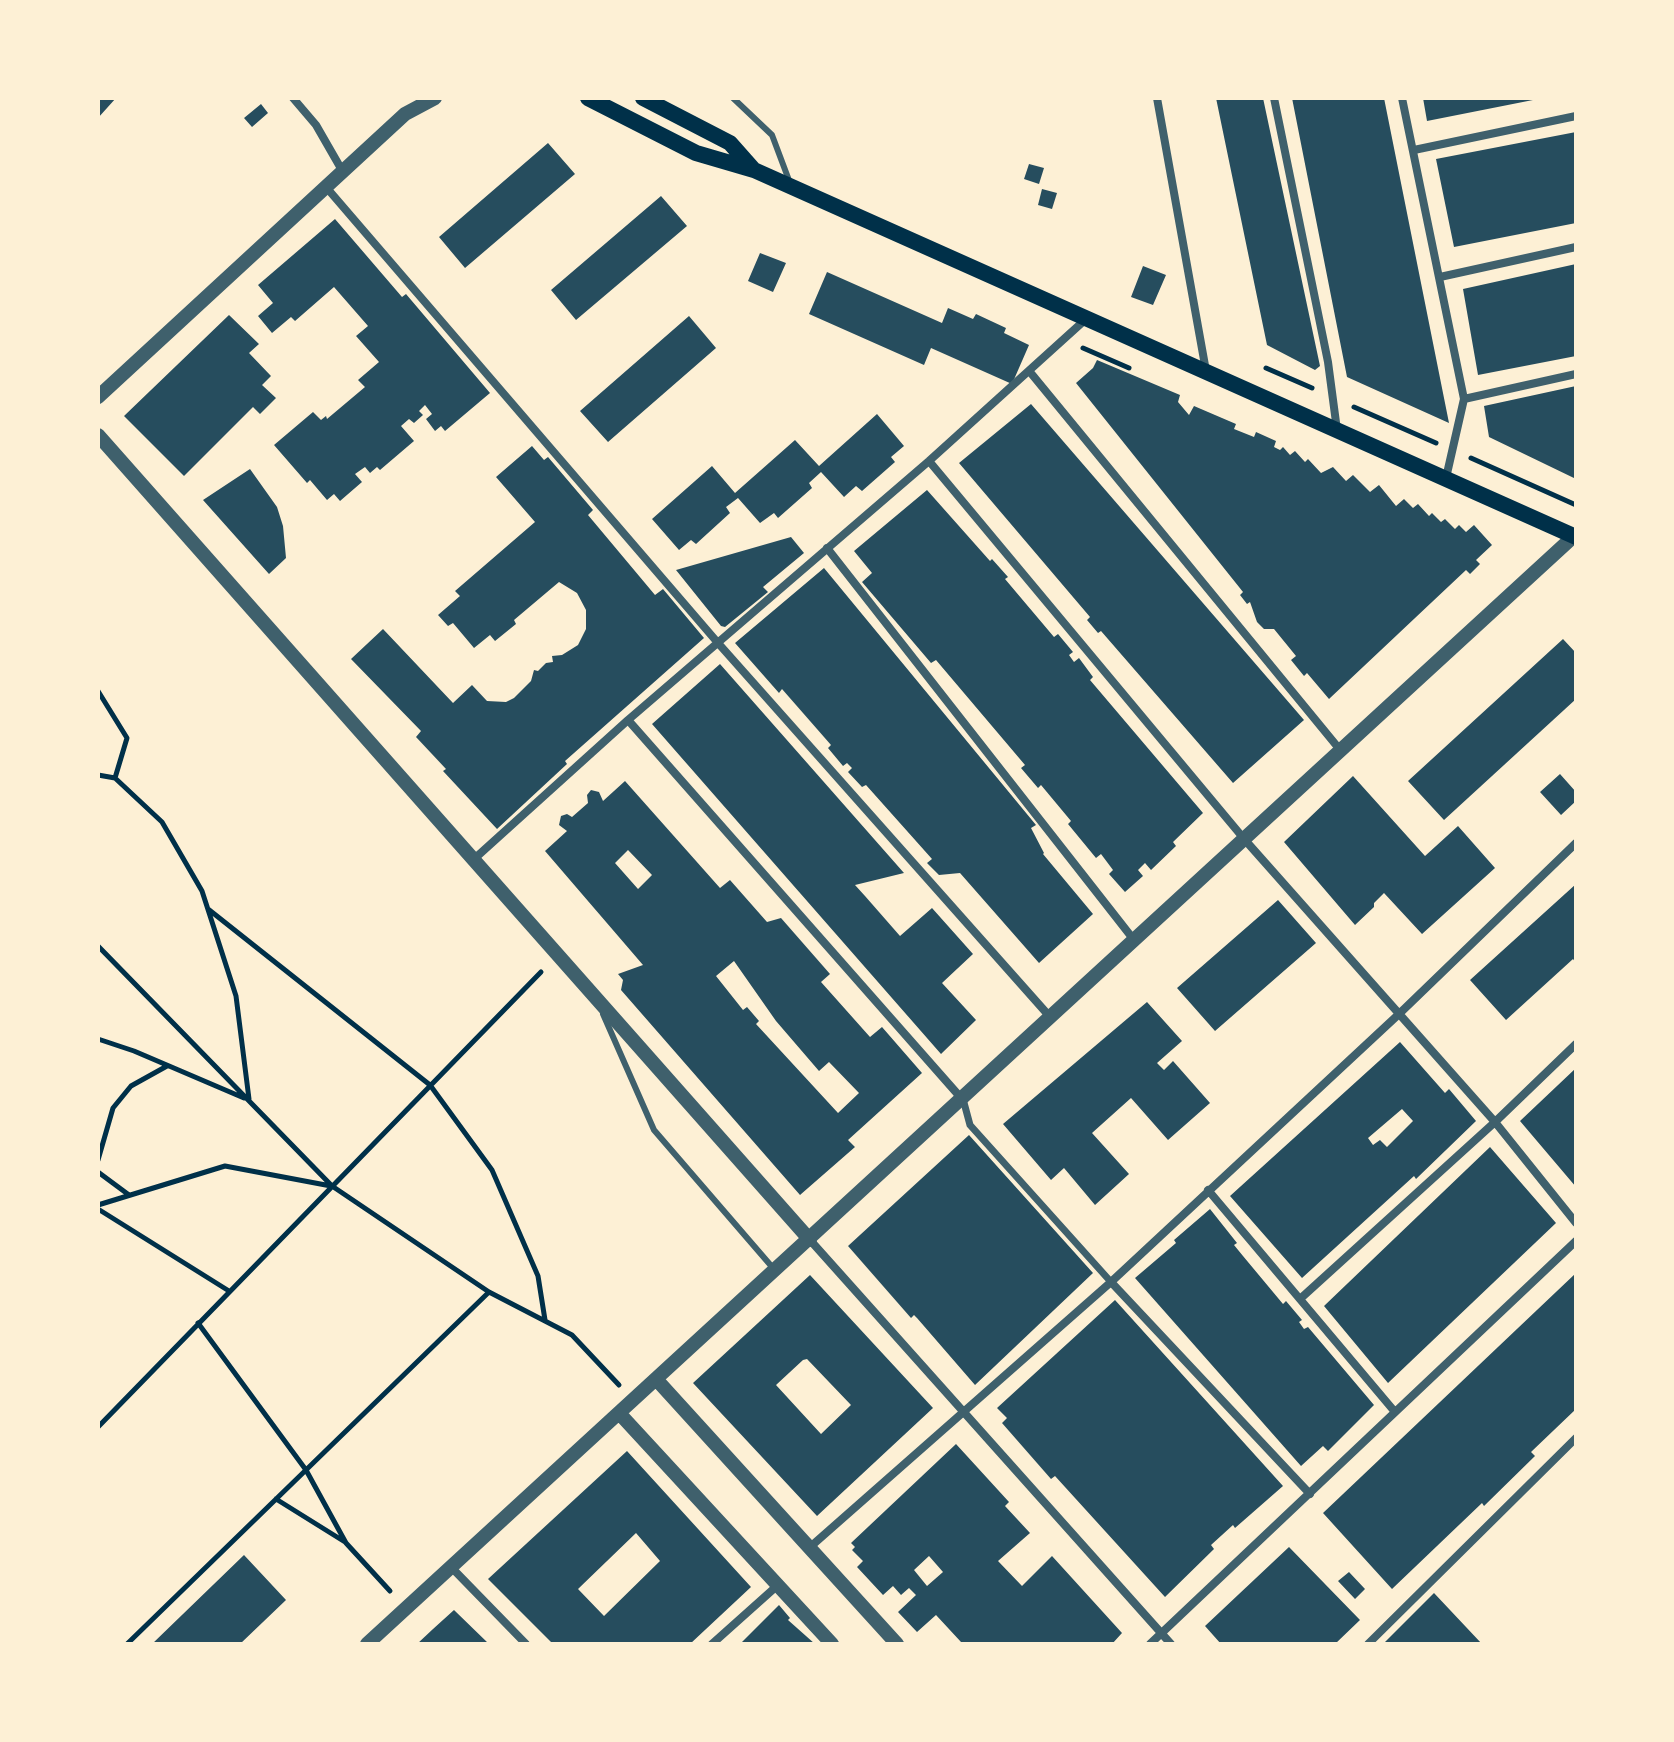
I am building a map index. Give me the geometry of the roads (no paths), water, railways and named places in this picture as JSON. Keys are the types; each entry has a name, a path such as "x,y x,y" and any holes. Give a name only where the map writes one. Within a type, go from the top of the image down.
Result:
{"main road":[{"path":"588,98 696,153 754,170 791,186 1575,537"},
{"path":"643,98 730,143 754,170"}],"street":[{"path":"293,98 316,125 343,172"},
{"path":"98,397 416,103 435,98"},
{"path":"1157,98 1206,372"},
{"path":"1274,98 1337,431"},
{"path":"1402,98 1464,399 1445,479"},
{"path":"1414,150 1576,116"},
{"path":"326,187 718,643 1051,1018"},
{"path":"1440,277 1576,247"},
{"path":"473,860 628,720 1030,372 1086,318"},
{"path":"1030,372 1341,751"},
{"path":"1464,399 1576,374"},
{"path":"98,435 1171,1644"},
{"path":"929,461 1245,840 1495,1122 1576,1223"},
{"path":"367,1644 1575,537"},
{"path":"827,548 1135,941"},
{"path":"628,720 963,1099 970,1125 1111,1282 1310,1494"},
{"path":"809,1548 1111,1282 1399,1014 1576,843"},
{"path":"1300,1299 1576,1044"},
{"path":"1208,1190 1395,1412"},
{"path":"1150,1644 1576,1241"},
{"path":"656,1379 897,1644"},
{"path":"619,1413 832,1644"},
{"path":"1368,1644 1576,1438"},
{"path":"451,1567 526,1644"},
{"path":"712,1644 778,1585"}],"lane":[{"path":"733,98 772,135 791,186"},
{"path":"597,1000 654,1130 776,1271"}]}
